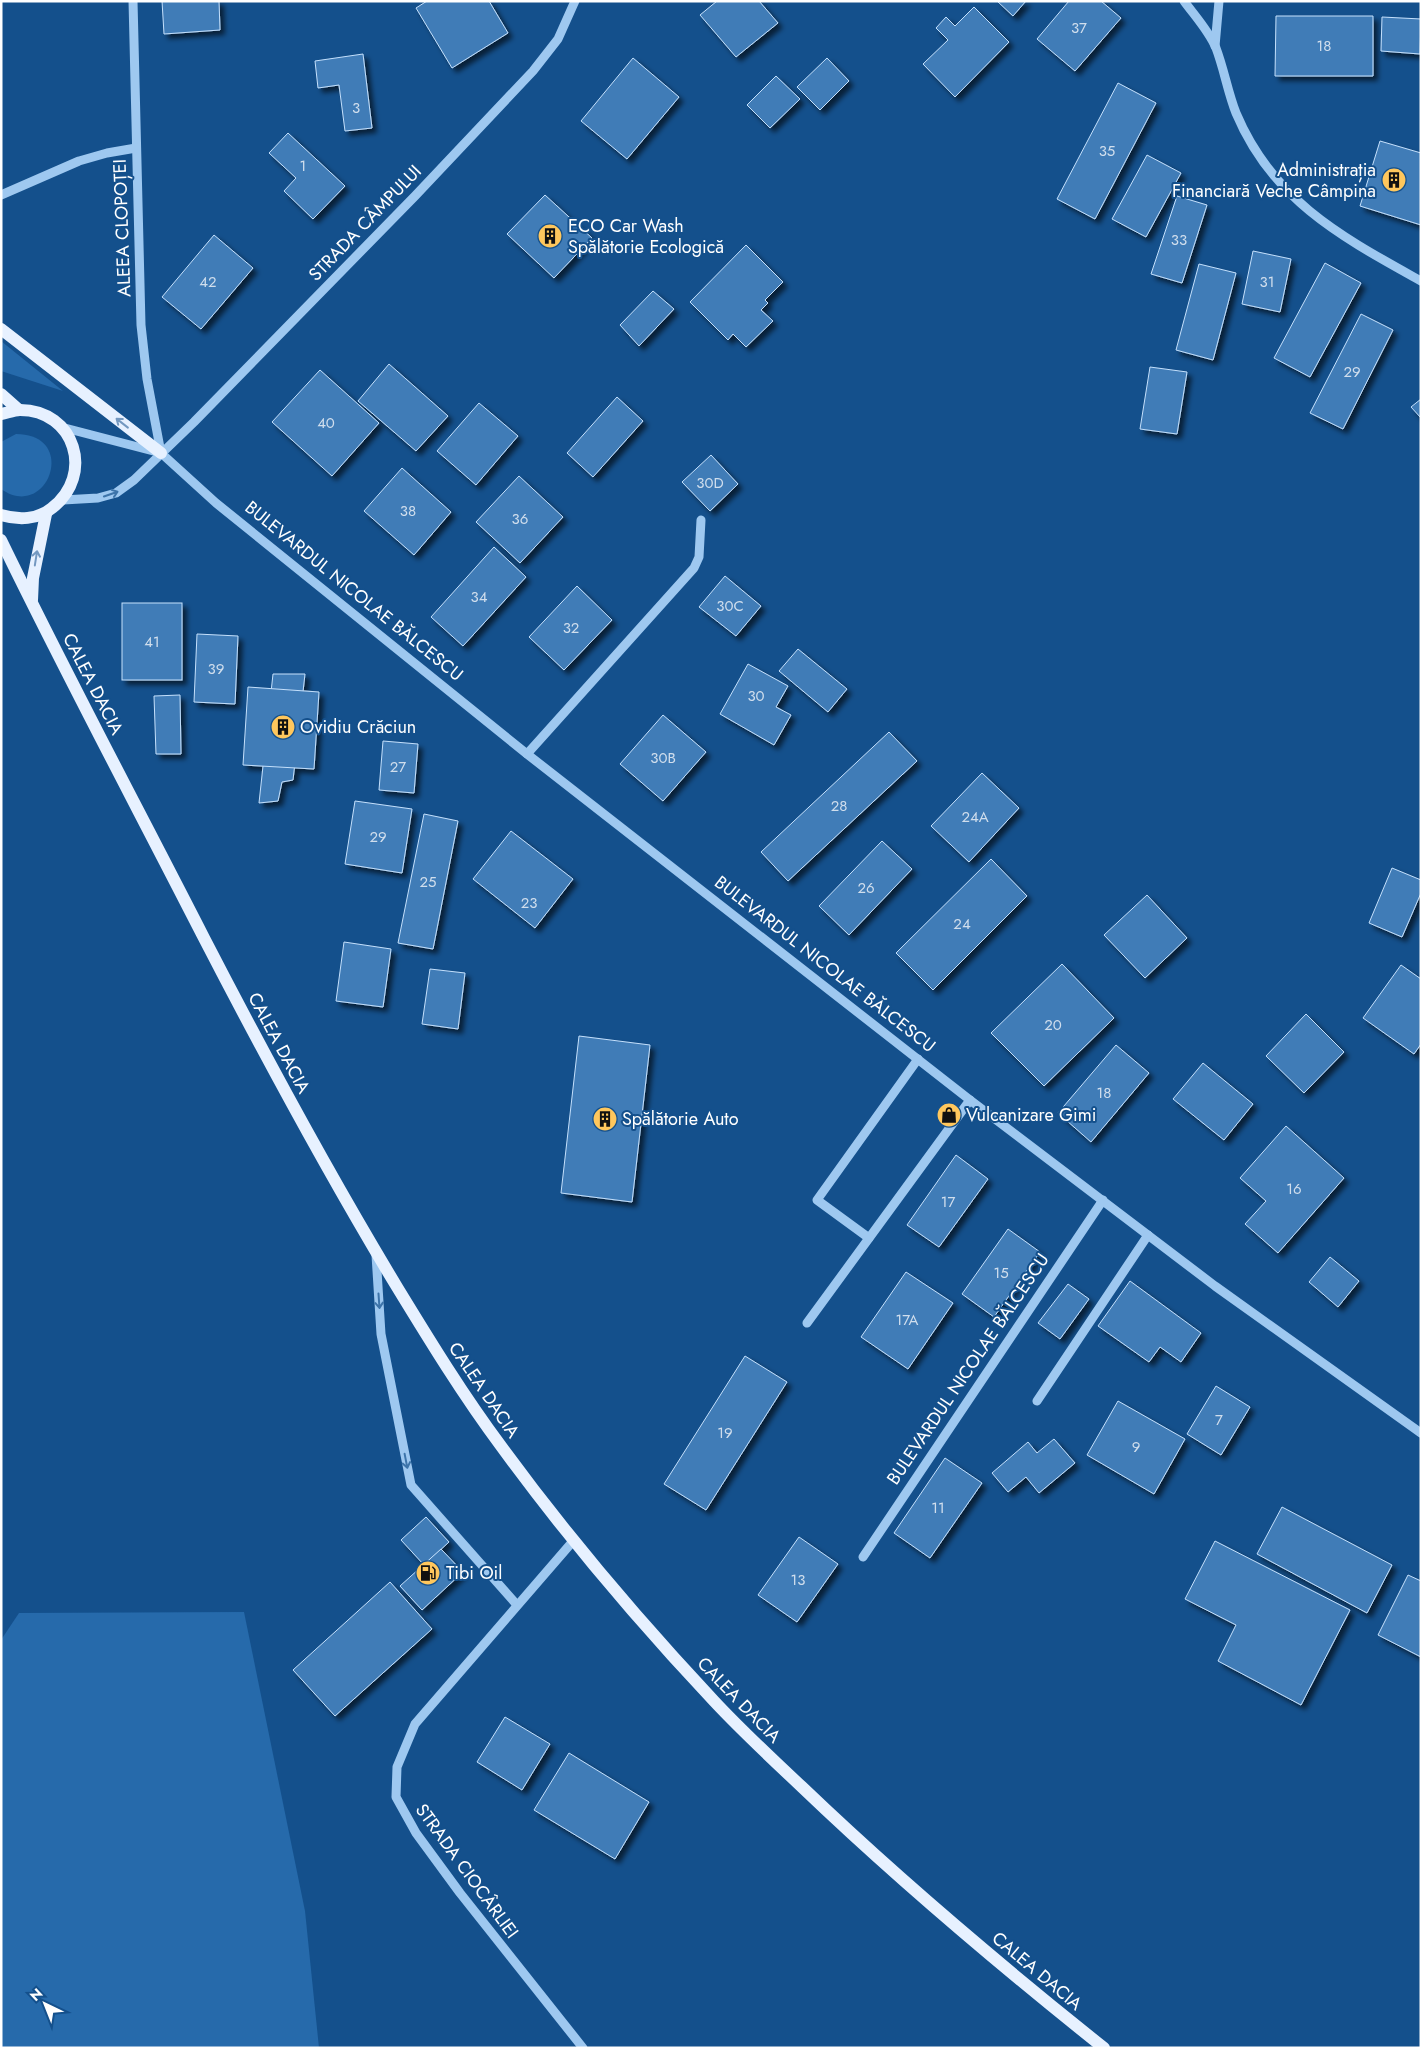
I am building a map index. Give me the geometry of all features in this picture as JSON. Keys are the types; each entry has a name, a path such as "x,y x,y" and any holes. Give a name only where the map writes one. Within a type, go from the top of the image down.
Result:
{"main road":[{"path":"1,329 161,453"},
{"path":"1,394 18,410"},
{"path":"1,414 18,410 46,416 61,427 69,438 74,451 76,465 70,490 46,514 24,519 1,515"},
{"name":"CALEA DACIA","path":"32,603 33,578 46,514"},
{"name":"CALEA DACIA","path":"1,540 255,1037 306,1130 376,1252 439,1356 494,1436 574,1540 651,1633 717,1704 850,1833 914,1890 1045,2001 1104,2048"},
{"path":"1,558 32,603"}],"street":[{"name":"ALEEA CLOPOȚEI","path":"132,1 141,325 146,378 161,453"},
{"name":"STRADA CÂMPULUI","path":"62,500 98,498 116,493 134,480 194,422 401,210 532,70 558,39 575,1"},
{"path":"1184,1 1200,22 1215,47 1236,112 1252,147 1275,178 1312,214 1350,242 1421,281"},
{"path":"1215,47 1219,1"},
{"path":"1,195 79,161 107,153 136,148"},
{"path":"61,427 161,453"},
{"name":"BULEVARDUL NICOLAE BĂLCESCU","path":"161,453 216,503 527,754 970,1100 1231,1297 1421,1433"},
{"path":"527,754 694,568 699,557 701,520"},
{"path":"869,1238 817,1200 918,1059"},
{"path":"807,1323 970,1100"},
{"name":"BULEVARDUL NICOLAE BĂLCESCU","path":"863,1557 1102,1200"},
{"path":"1037,1401 1148,1235"},
{"path":"376,1252 382,1334 411,1485 517,1605"},
{"name":"STRADA CIOCÂRLIEI","path":"574,1540 415,1724 397,1767 396,1796 416,1833 460,1893 583,2048"}],"shaded area":[{"path":"1,341 63,391 1,371"},
{"path":"16,434 35,438 47,447 51,460 50,474 43,486 32,494 18,496 1,489 1,442"},
{"path":"244,1612 305,1911 319,2048 1,2048 1,1640 19,1613"}],"building":[{"path":"162,1 219,1 220,30 164,34"},
{"path":"427,1 489,1 508,33 452,68 416,8"},
{"path":"717,1 759,1 778,23 736,57 700,15"},
{"path":"997,1 1026,1 1013,16"},
{"path":"1069,1 1101,1 1121,18 1075,71 1037,39"},
{"path":"974,7 1009,42 955,97 923,64 948,40 936,28 946,17 955,26"},
{"path":"1276,16 1373,16 1373,76 1275,76"},
{"path":"1382,17 1421,19 1420,54 1381,51"},
{"path":"363,54 372,128 345,131 339,85 318,88 315,61"},
{"path":"633,58 679,97 627,159 581,121"},
{"path":"827,58 849,81 820,110 797,87"},
{"path":"776,76 800,99 770,128 747,105"},
{"path":"1118,83 1156,103 1095,219 1057,199"},
{"path":"288,133 345,186 313,219 284,191 296,178 269,153"},
{"name":"Administrația Financiară Veche Câmpina","path":"1380,141 1421,153 1421,225 1360,206"},
{"path":"1147,155 1181,173 1146,237 1112,219"},
{"name":"ECO Car Wash Spălătorie Ecologică","path":"545,195 592,238 554,278 507,234"},
{"path":"1177,196 1207,205 1182,283 1151,274"},
{"path":"214,235 253,268 201,329 162,297"},
{"path":"746,245 783,282 765,300 768,303 761,310 773,321 746,347 733,334 728,340 690,302"},
{"path":"1253,251 1291,259 1280,312 1242,304"},
{"path":"1325,263 1361,283 1310,377 1274,358"},
{"path":"1199,264 1236,273 1213,360 1176,350"},
{"path":"653,291 674,309 639,346 620,325"},
{"path":"1361,314 1393,330 1343,429 1310,413"},
{"path":"389,364 448,416 416,451 358,401"},
{"path":"1150,367 1187,372 1177,434 1140,429"},
{"path":"320,370 379,423 332,476 272,422"},
{"path":"617,397 643,421 593,477 567,453"},
{"path":"1421,399 1421,418 1411,407"},
{"path":"479,403 518,436 476,485 437,451"},
{"path":"711,455 738,484 710,511 682,482"},
{"path":"402,468 451,512 414,555 364,511"},
{"path":"519,476 563,517 520,563 476,522"},
{"path":"494,547 526,577 463,646 431,617"},
{"path":"725,576 761,606 736,636 699,607"},
{"path":"577,586 612,620 564,670 529,637"},
{"path":"122,603 182,603 182,680 122,680"},
{"path":"197,634 238,636 235,704 194,702"},
{"path":"798,649 847,689 828,712 779,671"},
{"path":"748,664 788,686 776,707 791,715 774,745 720,714"},
{"name":"Ovidiu Crăciun","path":"273,674 305,674 293,780 282,782 278,801 259,803"},
{"path":"248,687 319,692 314,769 243,765"},
{"path":"180,695 181,754 156,754 154,696"},
{"path":"663,715 706,752 663,801 620,764"},
{"path":"889,732 917,761 788,881 761,852"},
{"path":"383,741 418,744 414,793 379,790"},
{"path":"982,773 1019,808 969,862 931,826"},
{"path":"355,801 412,809 402,873 345,864"},
{"path":"424,814 458,821 433,949 398,943"},
{"path":"511,831 573,879 535,928 473,879"},
{"path":"882,841 912,869 849,935 819,906"},
{"path":"991,859 1027,896 933,990 896,953"},
{"path":"1392,868 1421,880 1421,893 1402,937 1369,923"},
{"path":"1147,895 1187,938 1145,978 1104,935"},
{"path":"344,942 391,949 383,1007 336,1001"},
{"path":"1062,964 1114,1018 1044,1086 991,1033"},
{"path":"1401,965 1421,979 1421,1044 1414,1054 1363,1018"},
{"path":"430,969 465,973 458,1029 422,1024"},
{"path":"1306,1014 1344,1052 1304,1093 1266,1056"},
{"name":"Spălătorie Auto","path":"579,1036 650,1045 632,1202 561,1193"},
{"path":"1116,1045 1149,1073 1091,1142 1058,1113"},
{"path":"1203,1063 1253,1104 1224,1140 1173,1099"},
{"path":"1286,1126 1344,1178 1278,1253 1245,1224 1266,1201 1240,1178"},
{"path":"956,1155 988,1179 939,1247 907,1225"},
{"path":"1008,1229 1040,1252 994,1317 962,1294"},
{"path":"1330,1257 1359,1281 1338,1307 1309,1282"},
{"path":"906,1272 953,1303 908,1369 861,1337"},
{"path":"1130,1281 1201,1333 1181,1362 1160,1347 1149,1362 1098,1326"},
{"path":"1068,1284 1089,1299 1060,1339 1038,1323"},
{"path":"745,1356 787,1382 706,1510 664,1484"},
{"path":"1216,1386 1250,1407 1221,1455 1187,1434"},
{"path":"1118,1401 1185,1439 1154,1494 1087,1455"},
{"path":"1054,1439 1075,1463 1039,1493 1026,1477 1008,1492 992,1473 1028,1442 1037,1453"},
{"path":"945,1458 982,1483 930,1558 894,1533"},
{"path":"1282,1507 1392,1565 1367,1613 1257,1554"},
{"path":"426,1517 449,1542 424,1565 401,1540"},
{"path":"799,1537 838,1564 797,1622 758,1595"},
{"path":"1215,1541 1350,1610 1301,1705 1218,1661 1236,1625 1185,1599"},
{"path":"441,1549 463,1572 422,1610 400,1586"},
{"path":"1408,1575 1421,1581 1421,1657 1378,1635"},
{"path":"390,1582 432,1629 335,1716 293,1670"},
{"path":"505,1717 550,1744 522,1790 477,1762"},
{"path":"569,1753 649,1802 615,1859 534,1810"}],"place":[{"name":"Administrația Financiară Veche Câmpina","path":"1394,180"},
{"name":"ECO Car Wash Spălătorie Ecologică","path":"550,236"},
{"name":"Ovidiu Crăciun","path":"283,727"},
{"name":"Vulcanizare Gimi","path":"949,1115"},
{"name":"Spălătorie Auto","path":"605,1119"},
{"name":"Tibi Oil","path":"428,1573"}]}
